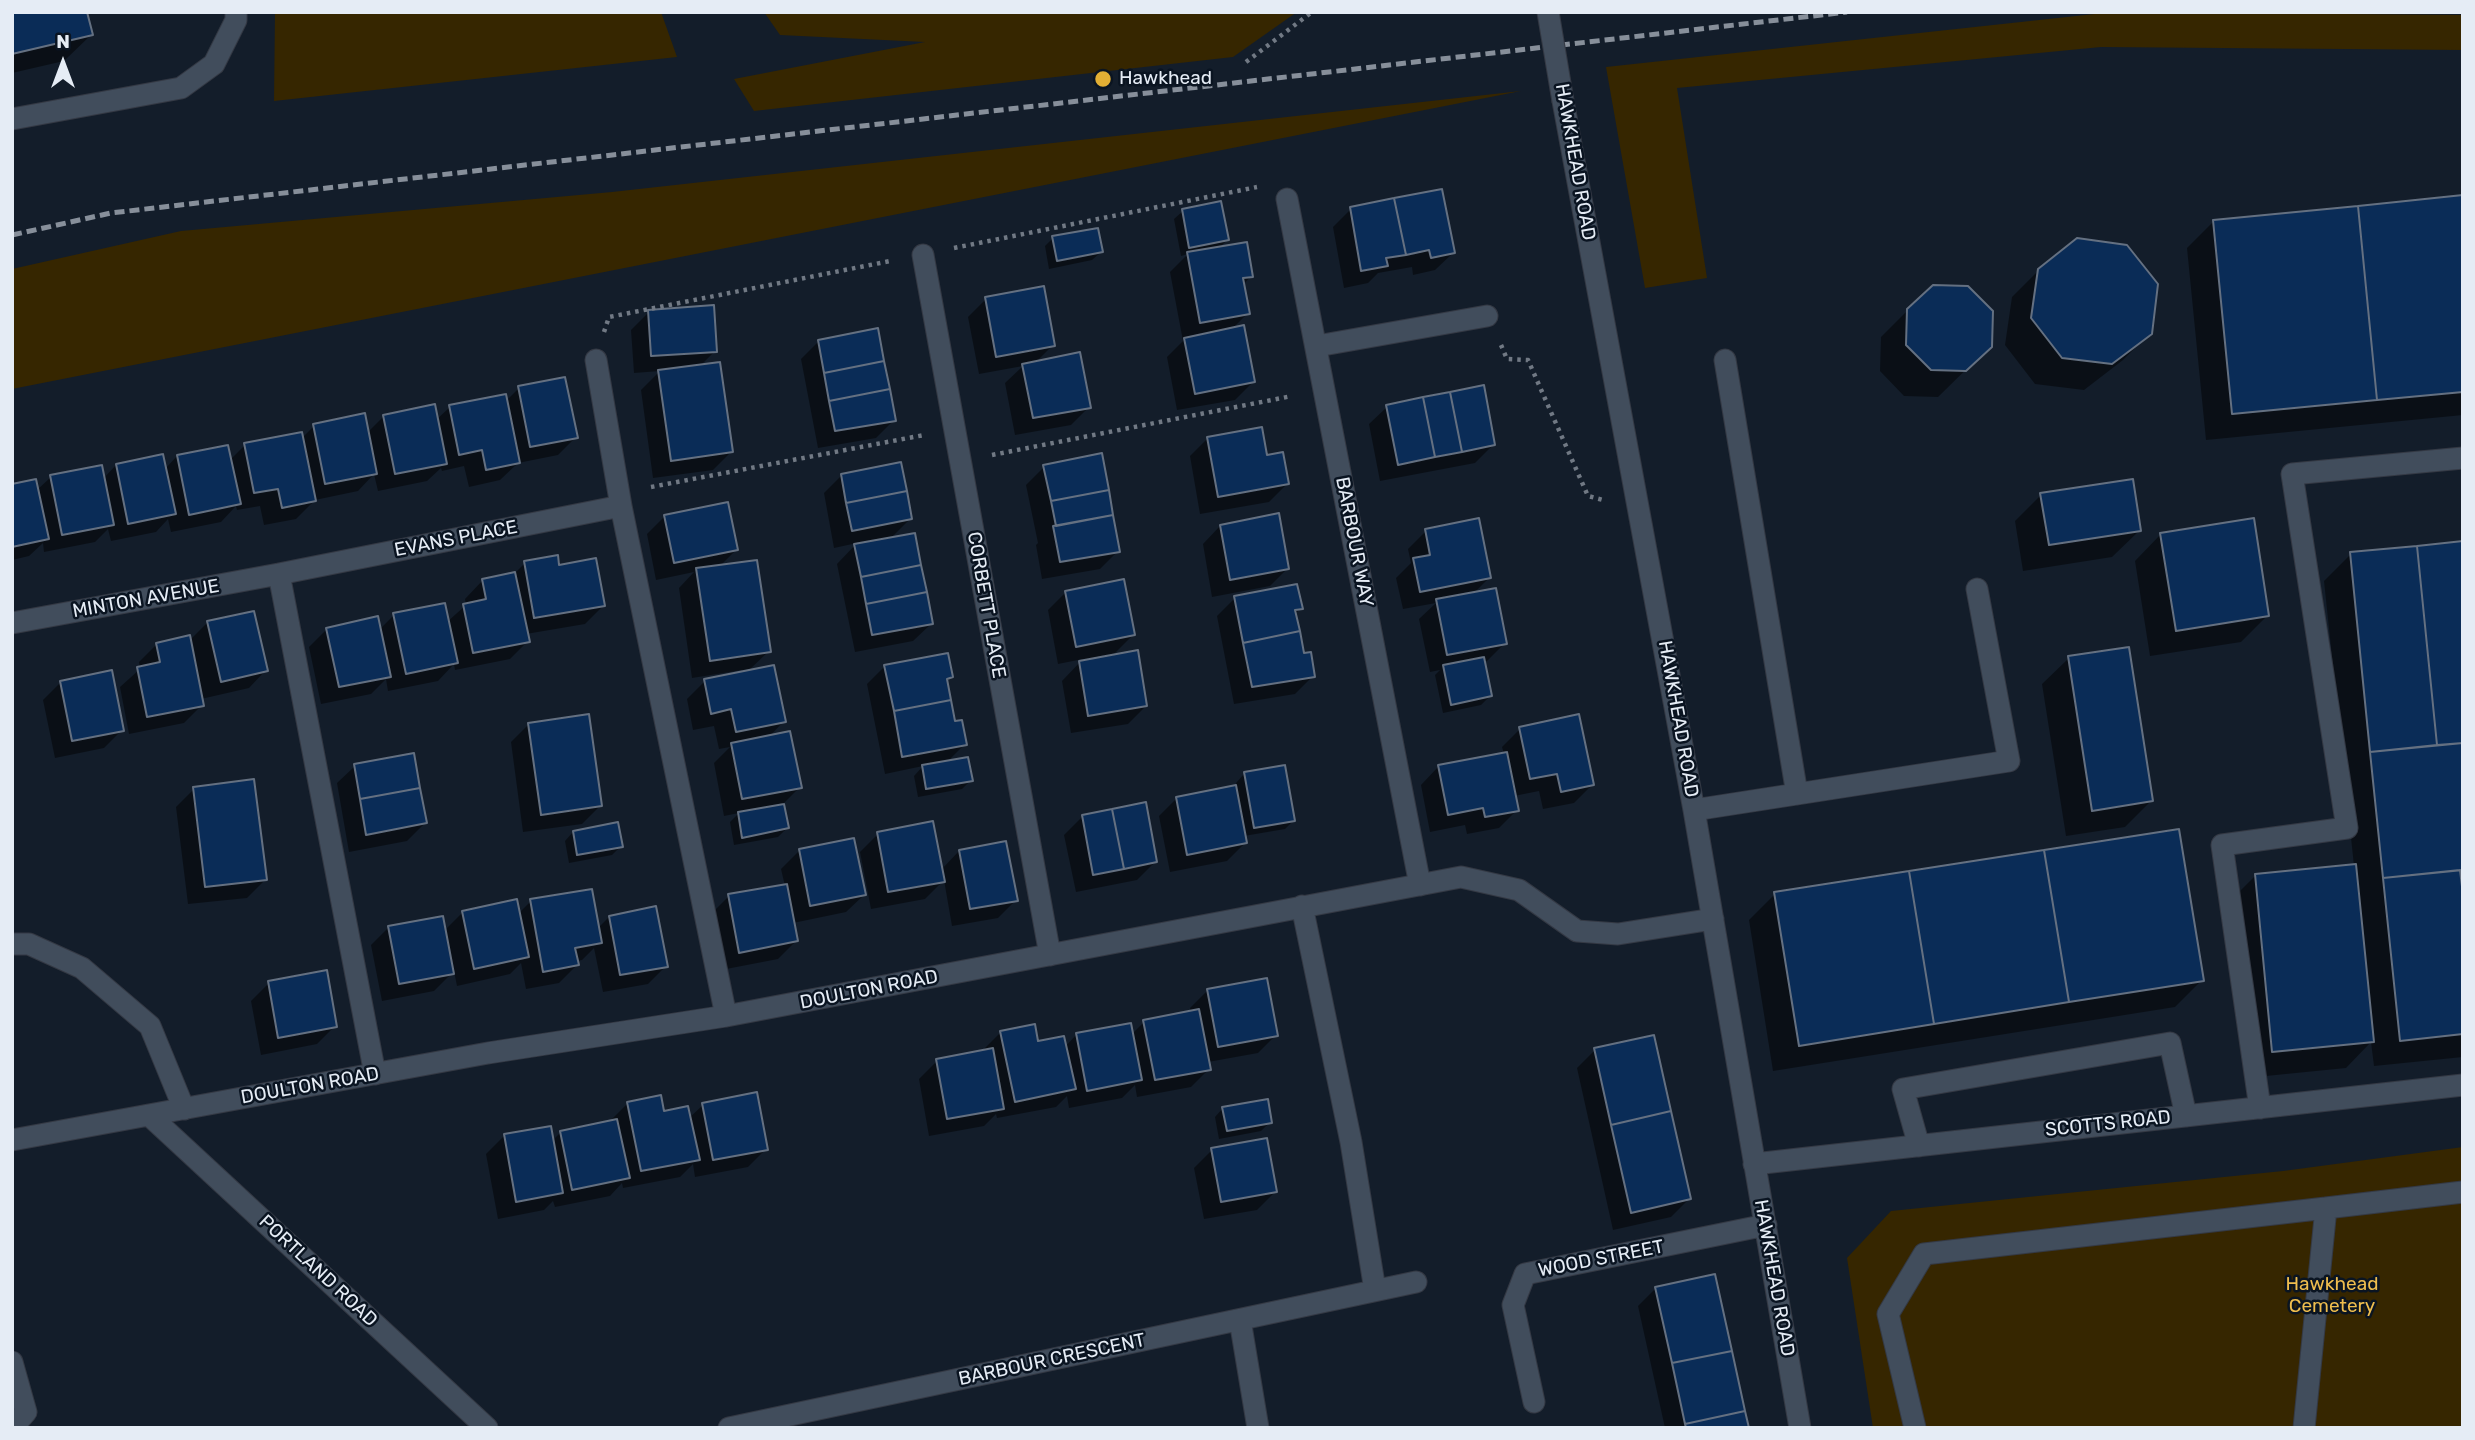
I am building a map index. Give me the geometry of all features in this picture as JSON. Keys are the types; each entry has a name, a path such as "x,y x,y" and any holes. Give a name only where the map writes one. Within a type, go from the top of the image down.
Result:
{"street":[{"path":"12,118 181,88 214,64 236,20 236,12"},
{"name":"HAWKHEAD ROAD","path":"1548,12 1694,810 1800,1428"},
{"name":"BARBOUR WAY","path":"1287,199 1420,885"},
{"name":"CORBETT PLACE","path":"923,254 1050,956"},
{"path":"1317,346 1488,316"},
{"path":"596,359 620,499 726,1016"},
{"path":"1725,359 1797,794"},
{"path":"2260,1108 2222,845 2347,828 2292,474 2463,458"},
{"name":"EVANS PLACE","path":"279,575 620,499"},
{"path":"279,575 375,1074"},
{"name":"MINTON AVENUE","path":"12,623 279,575"},
{"path":"1694,810 2009,761 1977,589"},
{"name":"DOULTON ROAD","path":"12,1140 488,1053 726,1016 1461,877 1519,890 1577,931 1618,934 1713,919"},
{"path":"1302,906 1351,1142 1374,1290"},
{"path":"12,944 29,944 82,968 150,1026 184,1109"},
{"path":"1919,1146 1903,1090 2170,1043 2186,1116"},
{"name":"SCOTTS ROAD","path":"1754,1164 2463,1085"},
{"name":"PORTLAND ROAD","path":"149,1115 480,1425"},
{"path":"1915,1428 1888,1314 1924,1254 2463,1192"},
{"path":"2304,1428 2326,1208"},
{"name":"WOOD STREET","path":"1534,1402 1513,1305 1525,1274 1766,1225"},
{"name":"BARBOUR CRESCENT","path":"729,1428 1416,1282"},
{"path":"1240,1320 1258,1428"},
{"path":"12,1362 26,1412 12,1428"}],"path":[{"path":"1246,62 1312,12"},
{"path":"1488,316 1507,359 1528,359 1588,496 1639,509"},
{"path":"960,462 1325,389"},
{"path":"620,499 954,430"}],"green space":[{"path":"275,12 661,12 677,57 274,101"},
{"path":"764,12 1297,12 1233,57 754,111 734,79 925,42 780,35"},
{"path":"2113,12 2463,15 2463,50 2101,47 1677,88 1707,278 1645,288 1606,67"},
{"path":"1521,91 12,389 12,269 181,231 612,192"},
{"name":"Hawkhead Cemetery","path":"2463,1147 2463,1428 1873,1428 1847,1258 1891,1211 2283,1171"}],"building":[{"path":"12,12 87,12 93,35 12,54"},
{"path":"1442,189 1455,253 1431,258 1429,250 1406,255 1394,198"},
{"path":"2463,195 2463,392 2377,400 2358,206"},
{"path":"1394,198 1406,255 1386,258 1388,266 1361,271 1350,207"},
{"path":"1221,201 1229,240 1189,248 1182,209"},
{"path":"2358,206 2377,400 2232,414 2213,220"},
{"path":"1098,228 1103,252 1057,261 1052,236"},
{"path":"2077,238 2127,245 2158,284 2152,334 2112,364 2062,358 2031,318 2038,269"},
{"path":"1247,242 1253,277 1243,278 1250,314 1200,323 1187,252"},
{"path":"1933,285 1968,286 1993,311 1992,347 1966,371 1931,370 1906,345 1907,309"},
{"path":"1044,286 1055,346 996,357 985,297"},
{"path":"714,305 717,352 651,356 648,310"},
{"path":"1244,325 1255,382 1195,394 1184,338"},
{"path":"878,328 884,361 824,373 818,340"},
{"path":"1080,352 1091,408 1033,418 1022,364"},
{"path":"884,361 890,389 829,401 824,373"},
{"path":"720,362 733,452 671,461 658,370"},
{"path":"565,377 578,438 530,447 518,386"},
{"path":"1484,385 1495,445 1462,452 1450,392"},
{"path":"890,389 896,421 835,431 829,401"},
{"path":"1450,392 1462,452 1435,457 1423,397"},
{"path":"506,394 520,463 486,470 482,450 459,455 449,405"},
{"path":"1423,397 1435,457 1398,465 1386,405"},
{"path":"435,404 447,464 395,474 383,415"},
{"path":"365,413 377,474 325,484 313,424"},
{"path":"1262,427 1267,455 1283,452 1289,484 1218,497 1207,437"},
{"path":"302,432 316,501 282,508 278,489 254,493 244,443"},
{"path":"228,445 241,504 189,515 177,455"},
{"path":"1102,453 1109,490 1051,501 1043,465"},
{"path":"163,454 176,514 128,524 116,464"},
{"path":"901,462 907,491 846,503 841,474"},
{"path":"102,465 114,525 62,535 50,475"},
{"path":"36,479 49,539 12,547 12,484"},
{"path":"2133,479 2141,531 2049,545 2040,493"},
{"path":"1109,490 1113,515 1056,526 1051,501"},
{"path":"907,491 912,519 852,531 846,503"},
{"path":"728,502 738,550 674,563 664,515"},
{"path":"1279,513 1289,569 1230,580 1220,525"},
{"path":"1113,515 1120,552 1060,562 1053,526"},
{"path":"1479,518 1491,578 1420,592 1413,558 1430,555 1425,529"},
{"path":"2254,518 2269,616 2176,631 2160,533"},
{"path":"915,533 921,565 861,577 854,544"},
{"path":"2463,541 2463,743 2437,745 2417,546"},
{"path":"2417,546 2437,745 2370,752 2350,552"},
{"path":"558,555 559,565 596,558 605,606 534,618 524,561"},
{"path":"757,560 771,652 710,661 696,568"},
{"path":"921,565 927,592 866,604 861,577"},
{"path":"515,572 530,642 473,653 463,604 486,599 482,579"},
{"path":"1124,579 1135,635 1076,647 1065,591"},
{"path":"1297,584 1303,609 1295,610 1300,631 1243,643 1234,596"},
{"path":"1496,588 1507,644 1447,655 1436,599"},
{"path":"927,592 933,624 872,635 866,604"},
{"path":"445,603 458,663 406,674 393,613"},
{"path":"254,611 268,671 221,682 207,621"},
{"path":"378,616 391,677 339,687 326,628"},
{"path":"1300,631 1304,653 1311,652 1315,677 1252,687 1243,643"},
{"path":"190,635 204,706 147,717 137,667 160,662 156,643"},
{"path":"2129,647 2153,801 2092,811 2068,656"},
{"path":"1138,650 1147,706 1088,716 1079,661"},
{"path":"948,653 953,677 947,679 951,700 894,711 884,665"},
{"path":"1484,657 1492,696 1451,705 1443,665"},
{"path":"774,665 786,722 736,732 731,709 711,714 704,679"},
{"path":"112,670 124,731 72,741 60,681"},
{"path":"951,700 955,721 962,720 967,745 902,757 894,711"},
{"path":"589,714 602,806 541,815 528,723"},
{"path":"1579,714 1594,785 1561,792 1557,774 1530,779 1519,727"},
{"path":"790,731 802,788 742,799 731,743"},
{"path":"2463,743 2463,870 2383,878 2370,752"},
{"path":"1507,752 1519,811 1485,817 1483,808 1448,815 1438,765"},
{"path":"414,753 420,788 360,799 354,764"},
{"path":"968,757 973,781 926,789 922,765"},
{"path":"1285,765 1295,821 1254,828 1244,772"},
{"path":"254,779 267,880 205,887 193,787"},
{"path":"1236,785 1247,843 1187,855 1176,797"},
{"path":"420,788 427,823 366,835 360,799"},
{"path":"1146,802 1157,862 1124,869 1112,809"},
{"path":"784,804 789,828 742,838 738,812"},
{"path":"1112,809 1124,869 1093,875 1082,815"},
{"path":"933,821 945,882 888,892 877,832"},
{"path":"618,822 623,847 577,855 573,831"},
{"path":"2179,829 2204,981 2069,1002 2044,850"},
{"path":"854,838 866,895 810,906 799,849"},
{"path":"1006,841 1018,901 970,909 959,850"},
{"path":"2044,850 2069,1002 1934,1024 1909,871"},
{"path":"2356,864 2374,1042 2272,1052 2255,874"},
{"path":"2460,870 2463,895 2463,1034 2400,1041 2383,878"},
{"path":"1909,871 1934,1024 1799,1046 1774,892"},
{"path":"787,884 798,941 739,953 728,894"},
{"path":"592,889 602,943 575,948 579,965 543,972 530,899"},
{"path":"517,899 529,957 474,969 462,911"},
{"path":"656,906 668,967 620,975 609,916"},
{"path":"443,916 454,974 399,984 388,926"},
{"path":"327,970 337,1027 278,1038 268,981"},
{"path":"1267,978 1278,1036 1218,1047 1207,989"},
{"path":"1199,1009 1211,1070 1155,1080 1143,1020"},
{"path":"1131,1023 1142,1080 1087,1091 1076,1033"},
{"path":"1035,1024 1038,1041 1064,1036 1076,1089 1015,1102 1000,1031"},
{"path":"1654,1035 1671,1111 1611,1125 1594,1048"},
{"path":"993,1048 1004,1109 947,1119 936,1059"},
{"path":"757,1092 768,1150 713,1160 702,1103"},
{"path":"661,1095 664,1111 688,1106 700,1160 641,1171 627,1102"},
{"path":"1268,1099 1272,1123 1227,1131 1222,1107"},
{"path":"1671,1111 1691,1199 1631,1213 1611,1125"},
{"path":"617,1119 630,1178 572,1190 560,1131"},
{"path":"551,1126 563,1193 516,1202 504,1134"},
{"path":"1267,1138 1277,1192 1221,1202 1211,1148"},
{"path":"1715,1274 1732,1351 1672,1363 1655,1287"},
{"path":"1732,1351 1745,1411 1685,1424 1672,1363"},
{"path":"1745,1411 1749,1428 1686,1428 1685,1424"}],"railway":[{"path":"12,235 111,213 1847,12"}],"place":[{"name":"Hawkhead","path":"1103,79"}]}
